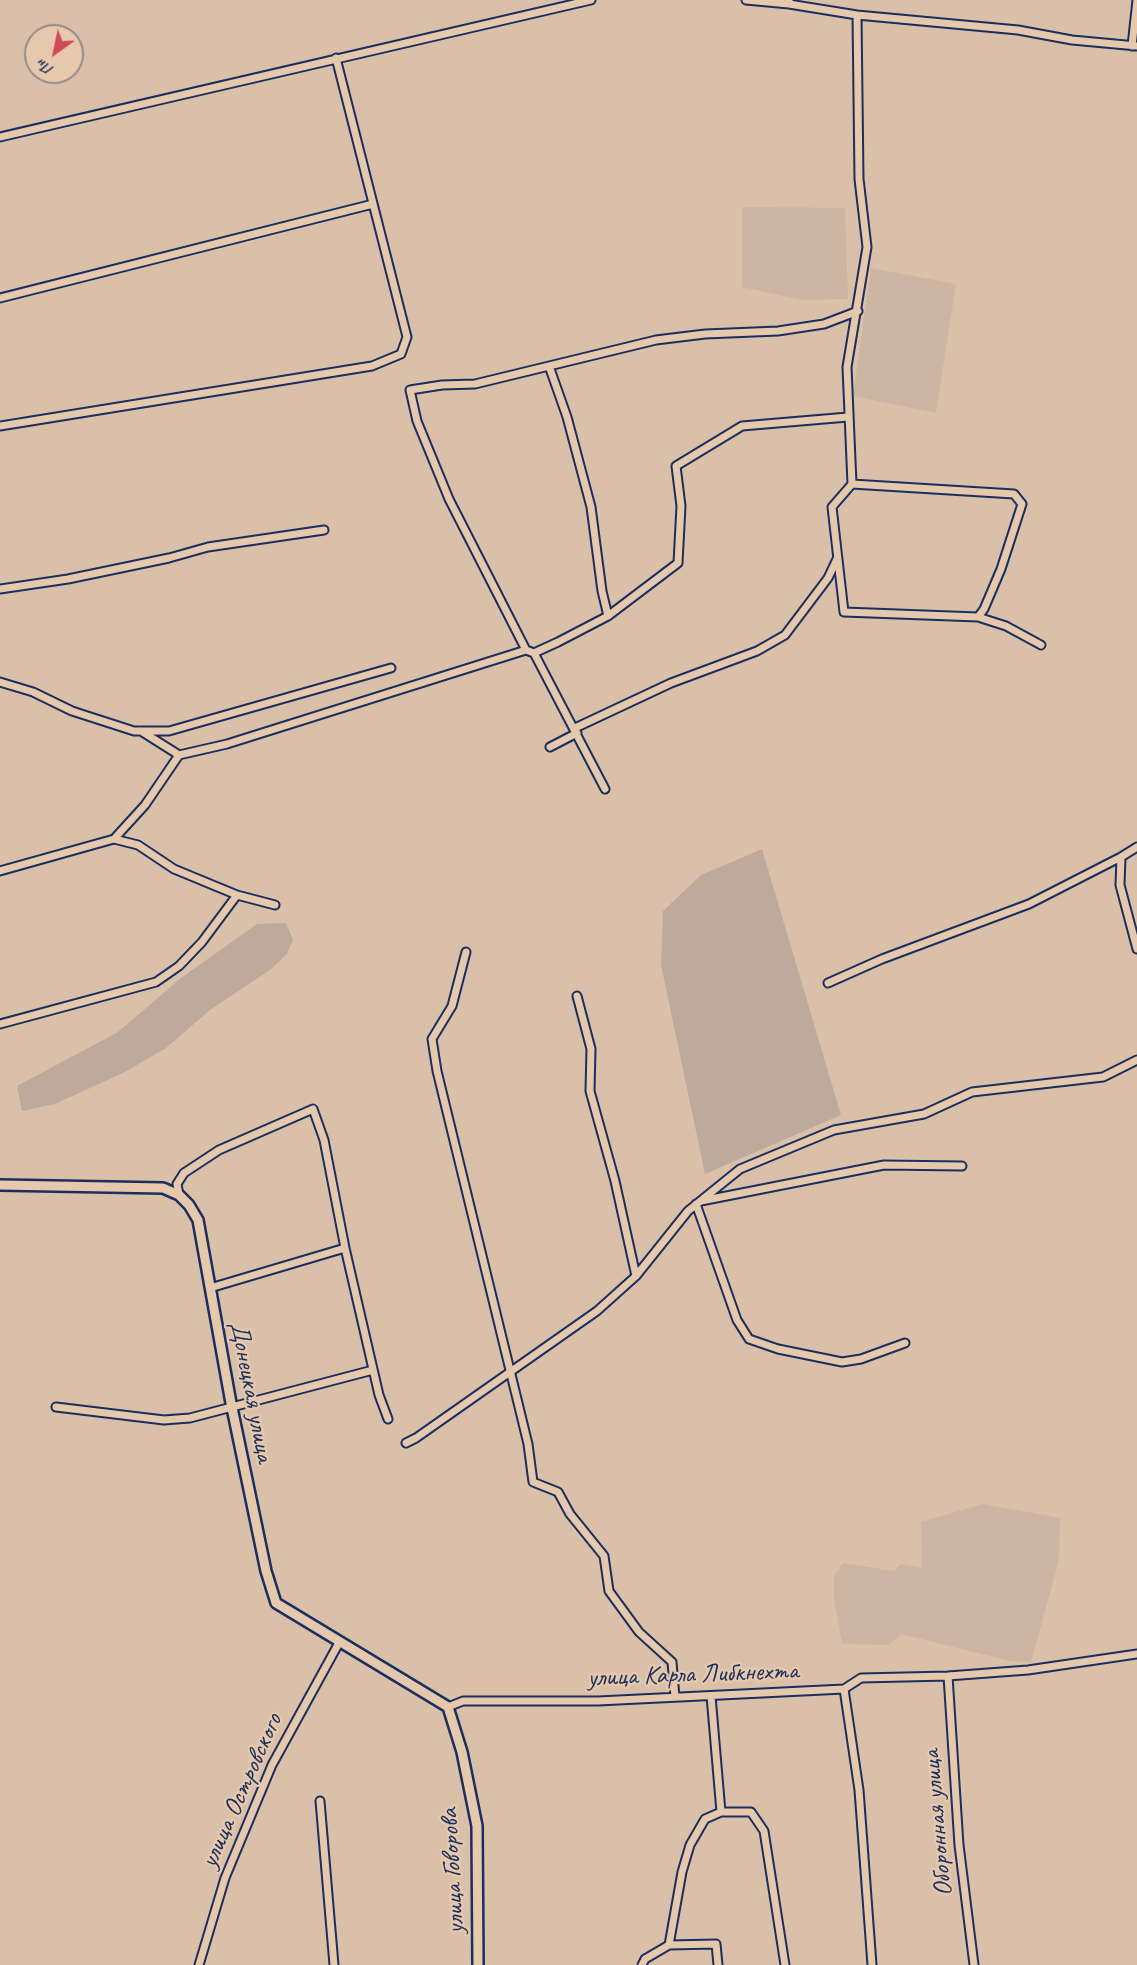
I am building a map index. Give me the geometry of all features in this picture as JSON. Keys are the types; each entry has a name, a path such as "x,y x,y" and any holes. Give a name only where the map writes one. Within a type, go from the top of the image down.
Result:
{"street":[{"path":"0,137 591,0"},
{"path":"746,0 789,2 857,15 1018,30 1072,40 1135,46 1137,0"},
{"path":"857,15 859,180 867,247 848,367 852,484 832,507 844,612 978,617 1006,626 1041,645"},
{"path":"0,426 372,366 401,354 406,338 336,58"},
{"path":"0,298 373,204"},
{"path":"525,650 449,499 417,421 410,390 442,385 475,384 656,340 705,334 778,331 824,324 858,311"},
{"path":"549,366 567,417 591,507 602,591 608,616"},
{"path":"534,653 608,616 678,563 681,506 676,466 742,426 848,417"},
{"path":"852,484 1014,494 1022,504 1001,569 984,609 978,617"},
{"path":"0,589 102,572 208,547 324,530"},
{"path":"550,747 576,730 671,684 757,651 785,635 828,578 837,559"},
{"path":"114,839 145,805 179,755 227,744 525,650 534,653 605,789"},
{"path":"141,731 169,731 392,668"},
{"path":"0,682 33,692 72,711 141,731 179,755"},
{"path":"0,871 114,839 138,845 174,868 237,896 276,904"},
{"path":"828,983 882,959 1029,904 1137,847"},
{"path":"1121,856 1120,885 1137,949"},
{"path":"0,1024 156,982 179,966 202,942 237,896"},
{"path":"466,952 452,1006 432,1039 437,1071 528,1444 533,1482 558,1492 570,1514 604,1556 609,1591 639,1632 672,1662 675,1697"},
{"path":"577,996 591,1049 590,1091 615,1181 636,1276"},
{"path":"406,1443 597,1311 636,1276 698,1203 740,1169 834,1130 924,1114 972,1092 1103,1077 1137,1060"},
{"path":"179,1195 177,1184 184,1173 219,1150 313,1109 324,1140 345,1248 379,1395 388,1419"},
{"path":"698,1203 884,1165 962,1166"},
{"path":"0,1185 164,1188 179,1195"},
{"name":"Донецкая улица","path":"179,1195 189,1204 198,1220 231,1405 266,1571 276,1603 340,1641"},
{"path":"698,1203 737,1320 749,1339 778,1349 842,1362 861,1359 905,1343"},
{"path":"210,1288 345,1248"},
{"path":"56,1407 164,1420 190,1418 231,1405 373,1370"},
{"path":"340,1641 448,1707"},
{"name":"улица Островского","path":"199,1965 225,1878 272,1765 340,1641"},
{"name":"улица Карла Либкнехта","path":"448,1707 463,1701 675,1697 844,1689 861,1678 948,1676 1029,1670 1137,1654"},
{"name":"Оборонная улица","path":"948,1676 959,1845 974,1965"},
{"path":"844,1689 859,1790 872,1965"},
{"path":"711,1695 721,1812"},
{"name":"улица Говорова","path":"448,1707 462,1752 477,1826 478,1965"},
{"path":"320,1801 334,1965"},
{"path":"669,1945 682,1872 690,1845 705,1819 721,1812 751,1812 764,1831 784,1965"},
{"path":"642,1965 645,1959 669,1945 716,1944 718,1965"}],"shaded area":[{"path":"742,207 845,208 848,299 802,300 742,287"},
{"path":"871,268 956,284 936,413 853,396"},
{"path":"762,849 841,1115 705,1174 661,965 663,911 701,875"},
{"path":"286,923 293,940 287,954 270,970 210,1010 166,1048 123,1073 55,1104 22,1111 17,1086 118,1032 181,978 257,924"},
{"path":"983,1504 1060,1518 1059,1560 1031,1662 1010,1661 901,1634 889,1645 842,1644 834,1599 834,1576 843,1563 894,1571 901,1564 922,1568 921,1522"}]}
